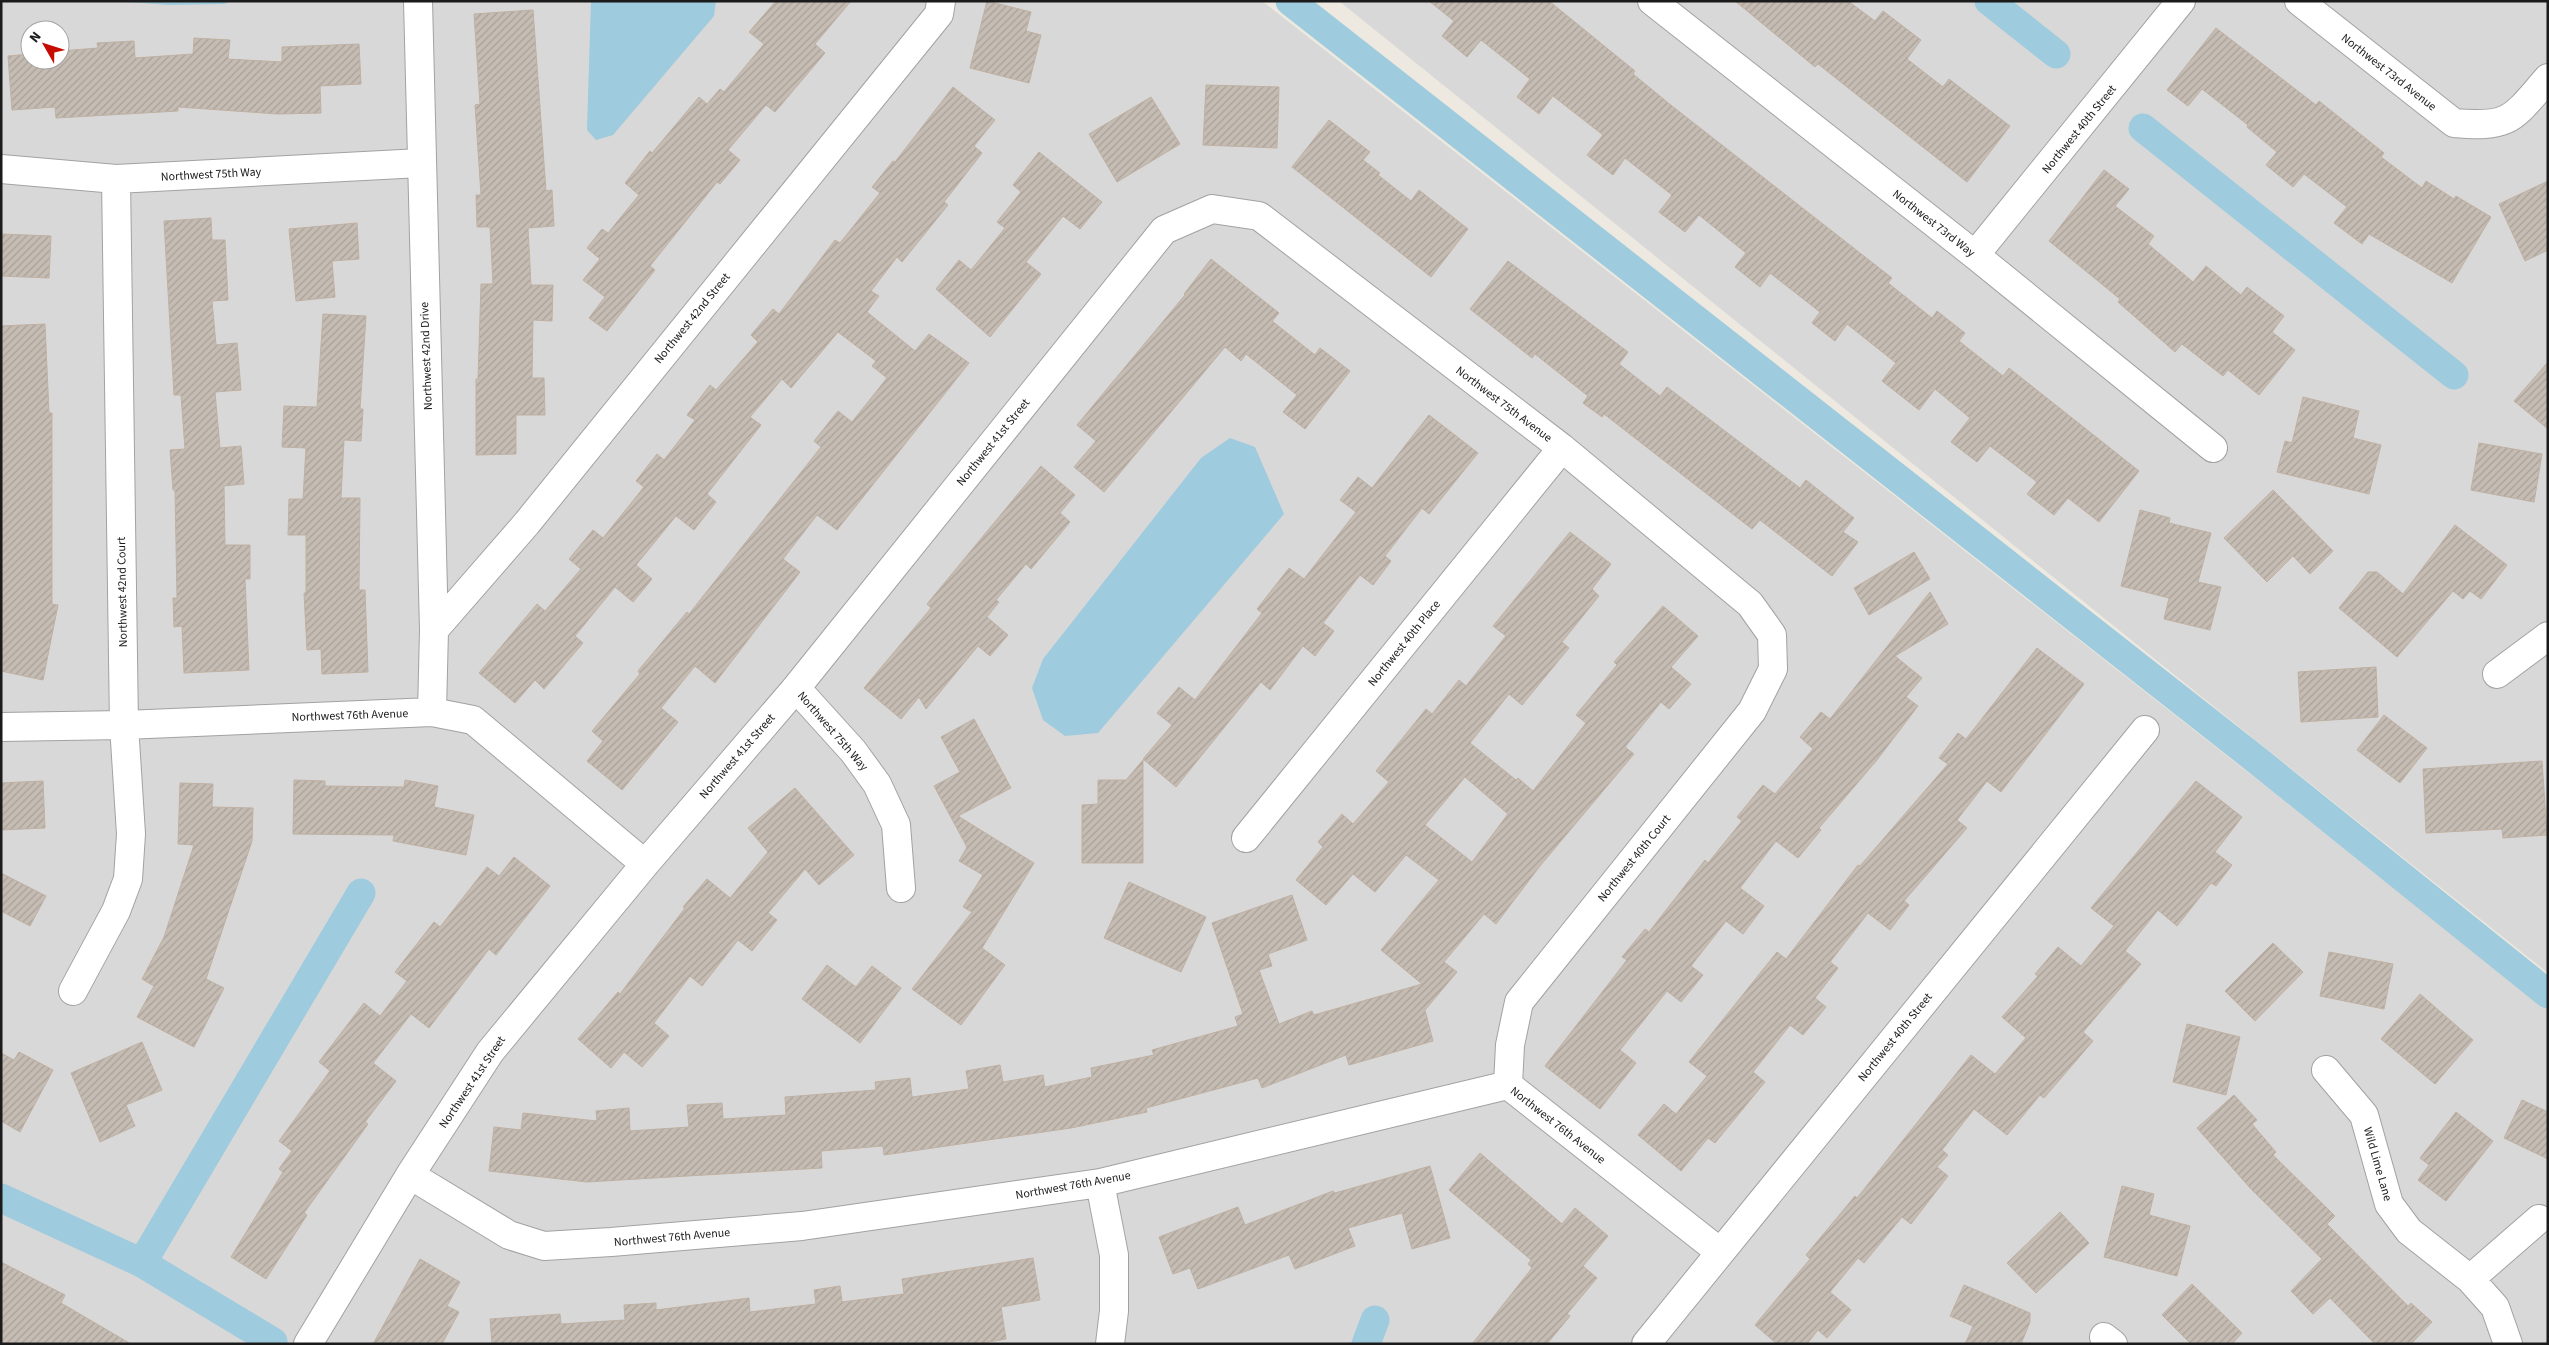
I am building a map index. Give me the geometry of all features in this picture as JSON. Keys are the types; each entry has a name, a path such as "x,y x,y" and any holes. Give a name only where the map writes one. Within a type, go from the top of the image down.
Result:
{"street":[{"name":"Northwest 42nd Drive","path":"418,1 420,163 434,630 432,712"},
{"name":"Northwest 42nd Street","path":"434,630 527,523 939,14 941,1"},
{"name":"Northwest 73rd Way","path":"1652,1 1975,255 2213,448"},
{"name":"Northwest 40th Street","path":"1975,255 2181,1"},
{"name":"Northwest 73rd Avenue","path":"2299,1 2454,123 2485,126 2513,118 2548,78"},
{"name":"Northwest 75th Way","path":"1,169 116,179 420,163"},
{"name":"Northwest 42nd Court","path":"73,991 116,911 128,879 131,834 124,725 116,179"},
{"name":"Northwest 75th Avenue","path":"1212,209 1258,216 1562,448 1750,604 1772,635"},
{"name":"Northwest 41st Street","path":"308,1344 410,1174 490,1052 645,864 796,688 1164,230 1212,209"},
{"name":"Northwest 40th Place","path":"1246,838 1562,448"},
{"name":"Northwest 40th Court","path":"1508,1085 1510,1045 1519,1002 1752,711 1773,669 1772,635"},
{"path":"2497,674 2548,636"},
{"name":"Northwest 75th Way","path":"796,688 853,751 876,784 896,825 901,888"},
{"name":"Northwest 76th Avenue","path":"1,727 124,725 432,712 473,720 645,864"},
{"name":"Northwest 40th Street","path":"1646,1344 2145,730"},
{"name":"Wild Lime Lane","path":"2326,1070 2364,1115 2389,1204 2409,1231 2470,1279 2495,1307 2508,1344"},
{"name":"Northwest 76th Avenue","path":"410,1174 509,1235 544,1246 802,1226 1100,1183 1508,1085 1720,1252"},
{"path":"1100,1183 1114,1256 1114,1311 1110,1344"},
{"path":"2470,1279 2539,1219"}],"shaded area":[{"path":"1,1 1262,1 2548,1007 2548,1344 1,1344"},
{"path":"1339,1 2548,1 2548,973 2223,714"}],"water":[{"path":"113,1 232,1 224,4 170,5"},
{"path":"591,1 716,1 714,16 613,135 596,140 587,130"},
{"path":"1230,438 1255,447 1284,514 1098,733 1065,736 1043,720 1032,688 1043,659 1201,458"}],"building":[{"path":"776,1 851,1 815,44 825,53 775,112 766,105 728,150 740,160 720,184 717,182 650,266 655,270 607,331 589,318 605,297 583,280 600,259 587,248 602,229 608,233 639,195 625,183 650,151 652,153 699,97 707,104 720,89 724,92 764,44 749,32"},
{"path":"987,1 1031,12 1026,31 1041,35 1029,83 970,68"},
{"path":"1429,1 1549,1 1635,71 1633,74 1672,106 1892,278 1888,283 1932,318 1937,311 1965,333 1959,341 2003,376 2009,368 2139,471 2099,522 2068,498 2054,515 2027,494 2037,482 1990,446 1977,462 1951,442 1970,418 1935,389 1919,410 1882,381 1896,363 1847,324 1835,341 1812,323 1820,312 1770,273 1760,287 1735,267 1746,253 1699,215 1685,232 1659,212 1672,195 1625,158 1613,175 1587,155 1603,135 1553,96 1539,114 1517,97 1530,79 1481,40 1467,57 1442,36 1454,21"},
{"path":"1735,1 1848,1 1875,21 1883,11 1921,40 1907,59 1943,87 1949,79 2010,126 1967,182 1818,64 1815,67"},
{"path":"533,10 546,191 552,190 554,226 528,228 531,285 553,285 552,321 533,320 532,378 544,378 545,415 516,415 516,454 476,455 476,379 478,379 481,284 493,284 490,227 477,227 476,195 481,195 475,105 480,104 474,14"},
{"path":"2216,28 2316,105 2319,101 2384,153 2381,157 2422,188 2426,181 2454,199 2456,196 2491,217 2452,283 2369,234 2362,244 2334,223 2347,207 2304,174 2293,187 2266,165 2277,152 2247,127 2248,125 2202,89 2188,106 2167,90"},
{"path":"194,38 230,40 228,59 282,62 282,47 359,44 361,84 320,86 321,113 278,114 178,107 178,111 56,118 55,107 12,110 8,56 20,55 20,70 70,70 70,50 98,48 97,43 134,41 135,58 193,54"},
{"path":"1206,85 1279,87 1277,148 1203,145"},
{"path":"953,87 995,120 974,146 982,153 944,202 948,205 902,262 897,257 871,291 879,296 867,312 915,351 929,334 969,363 837,530 817,515 783,559 800,572 715,683 695,666 661,708 678,722 622,790 587,761 603,741 592,731 640,674 638,671 687,612 689,614 821,447 814,441 838,411 852,422 887,378 872,366 876,361 838,332 791,388 782,379 750,417 761,425 707,494 716,502 694,530 676,516 636,565 652,579 633,602 615,587 575,636 583,643 544,689 535,680 515,703 479,673 537,604 545,611 581,569 569,559 593,530 603,538 644,487 636,481 657,454 664,460 695,420 687,415 710,385 716,390 758,342 751,335 773,309 779,314 835,240 840,243 880,193 872,187 893,161 895,162"},
{"path":"1151,97 1180,144 1117,182 1089,134"},
{"path":"1329,120 1370,152 1363,160 1380,173 1378,175 1411,201 1419,190 1468,229 1431,277 1292,167"},
{"path":"1039,152 1102,202 1080,229 1063,216 1026,262 1041,274 990,337 936,289 959,260 971,270 1005,228 997,222 1021,192 1013,185"},
{"path":"2104,170 2129,189 2115,206 2154,236 2148,244 2193,282 2206,266 2241,295 2247,287 2284,316 2272,332 2295,350 2259,395 2228,370 2223,376 2182,344 2175,352 2118,302 2120,299 2049,241"},
{"path":"2548,181 2548,250 2525,261 2499,204"},
{"path":"211,218 212,240 225,240 228,300 212,301 216,345 237,343 241,390 215,392 220,448 241,446 244,484 224,486 225,545 250,545 250,579 245,579 249,670 184,673 182,626 174,627 173,598 177,598 175,490 173,490 170,450 185,449 181,395 174,395 164,221"},
{"path":"357,223 359,259 332,261 335,297 296,301 289,229"},
{"path":"1,234 51,236 49,278 1,276"},
{"path":"1211,259 1279,313 1272,321 1315,355 1320,348 1350,371 1305,429 1283,412 1297,395 1246,354 1241,361 1225,347 1104,492 1074,467 1096,441 1077,425 1185,295"},
{"path":"1508,261 1628,352 1619,364 1660,396 1667,387 1800,488 1806,480 1854,518 1843,532 1858,542 1832,576 1760,520 1752,529 1604,414 1602,417 1583,403 1588,396 1535,354 1532,358 1470,309"},
{"path":"323,314 366,316 360,409 363,409 361,441 344,440 341,498 360,498 359,590 365,590 368,672 322,674 321,649 307,650 304,593 306,593 306,535 288,535 289,499 303,499 306,448 282,447 284,406 317,407"},
{"path":"45,324 49,413 52,413 52,604 58,605 43,680 1,671 1,326"},
{"path":"2548,362 2548,429 2514,401"},
{"path":"2303,397 2359,411 2353,438 2381,445 2369,494 2277,472 2285,441 2292,443"},
{"path":"1429,415 1478,453 1429,514 1422,508 1385,556 1391,561 1373,585 1360,575 1323,623 1334,631 1315,656 1303,646 1270,690 1261,682 1176,787 1143,759 1172,725 1157,713 1179,687 1195,700 1262,613 1257,609 1289,568 1304,579 1356,512 1340,500 1358,477 1372,488"},
{"path":"2479,443 2542,454 2534,502 2471,490"},
{"path":"1041,466 1075,495 1060,513 1070,522 1031,569 1026,564 996,600 999,602 987,617 1008,635 990,656 978,646 926,709 919,697 901,719 864,688 931,608 927,604"},
{"path":"2273,490 2333,551 2310,574 2293,556 2267,582 2224,538"},
{"path":"2140,510 2170,518 2169,523 2211,533 2198,582 2221,587 2210,630 2164,619 2169,598 2121,586"},
{"path":"2455,525 2507,565 2481,599 2470,591 2463,599 2453,591 2397,657 2339,608 2368,572 2377,572 2403,594"},
{"path":"1570,532 1611,564 1592,589 1599,596 1562,642 1569,648 1522,705 1509,694 1470,743 1516,780 1518,778 1533,791 1586,723 1576,715 1617,665 1614,662 1663,606 1698,636 1671,667 1691,684 1669,709 1661,702 1625,747 1634,754 1540,866 1496,924 1484,914 1444,962 1457,972 1425,1010 1433,1041 1349,1065 1346,1055 1262,1088 1258,1078 1146,1108 1147,1112 1071,1128 884,1155 883,1146 821,1151 822,1168 587,1182 489,1171 494,1127 521,1130 523,1113 597,1121 596,1111 629,1108 630,1131 689,1127 687,1105 722,1103 723,1119 786,1115 785,1097 876,1090 875,1082 910,1078 912,1097 969,1089 966,1071 1000,1065 1003,1082 1043,1075 1045,1087 1092,1077 1091,1068 1154,1055 1152,1050 1238,1026 1235,1017 1243,1014 1212,923 1292,895 1307,940 1268,954 1272,966 1259,970 1279,1024 1312,1011 1314,1015 1422,984 1381,950 1439,880 1406,855 1375,892 1353,874 1326,905 1296,880 1323,847 1318,842 1342,814 1353,824 1389,782 1376,771 1426,709 1432,714 1459,680 1466,686 1506,636 1493,626","holes":["1465,777 1508,814 1472,862 1425,825"]},
{"path":"1914,552 1930,579 1869,615 1854,588"},
{"path":"1930,592 1948,624 1895,656 1922,678 1906,697 1918,706 1877,760 1819,828 1821,830 1798,858 1776,841 1740,888 1764,906 1743,934 1726,921 1691,966 1703,975 1681,1002 1667,991 1620,1050 1636,1063 1600,1109 1545,1066 1627,960 1622,957 1645,929 1649,932 1705,860 1708,863 1742,821 1737,817 1763,785 1775,794 1813,749 1800,737 1821,712 1830,719"},
{"path":"2037,648 2084,684 2001,792 1987,781 1957,820 1967,828 1904,901 1909,905 1890,930 1868,913 1830,962 1838,968 1815,998 1826,1007 1803,1035 1790,1025 1753,1072 1765,1082 1715,1143 1708,1138 1681,1171 1638,1135 1664,1104 1676,1114 1707,1076 1689,1062 1777,952 1786,959 1858,865 1860,866 1948,764 1939,758 1958,733 1966,739"},
{"path":"2376,667 2378,717 2301,722 2298,672"},
{"path":"2384,715 2427,748 2400,783 2357,750"},
{"path":"974,719 1011,788 958,816 1034,863 982,948 1005,965 961,1025 912,989 972,912 963,907 983,875 959,861 967,847 934,786 960,772 941,737"},
{"path":"1143,760 1143,863 1082,863 1082,805 1098,804 1098,780 1126,780"},
{"path":"2542,761 2547,835 2503,838 2502,829 2426,833 2423,769"},
{"path":"294,780 325,781 325,786 404,787 405,780 438,786 434,807 474,815 466,855 393,841 394,835 293,834"},
{"path":"43,781 45,828 1,830 1,783"},
{"path":"2196,781 2242,817 2215,852 2232,865 2216,886 2211,883 2177,926 2158,910 2125,951 2141,964 2083,1032 2093,1041 2044,1098 2040,1095 2007,1135 1974,1109 1942,1150 1948,1155 1937,1167 1948,1176 1911,1224 1902,1217 1864,1263 1858,1258 1830,1292 1851,1310 1827,1338 1818,1330 1807,1344 1777,1344 1755,1325 1810,1259 1806,1255 1855,1196 1857,1198 1971,1055 1995,1074 2026,1038 2002,1017 2038,976 2035,974 2058,947 2081,966 2114,926 2091,908"},
{"path":"180,783 213,784 212,807 253,808 252,841 206,979 224,988 194,1047 137,1017 154,986 142,979 164,937 194,845 178,844"},
{"path":"795,788 854,855 819,885 805,869 768,913 777,920 752,951 738,940 702,986 690,976 654,1023 669,1036 642,1067 624,1052 611,1068 578,1039 618,992 620,994 685,908 683,907 707,879 730,898 768,852 748,828"},
{"path":"514,857 550,886 496,955 489,949 429,1028 411,1014 373,1063 396,1081 365,1122 368,1124 304,1213 307,1215 266,1279 231,1257 283,1172 279,1169 292,1151 279,1141 330,1071 319,1062 364,1003 380,1016 407,981 395,972 434,922 440,927 487,867 499,876"},
{"path":"1,873 46,896 30,926 1,911"},
{"path":"1129,882 1206,917 1181,972 1104,938"},
{"path":"2273,943 2303,972 2255,1021 2225,991"},
{"path":"2329,952 2393,964 2384,1009 2320,996"},
{"path":"827,965 856,987 872,966 901,988 860,1043 802,999"},
{"path":"2420,994 2473,1040 2435,1084 2381,1039"},
{"path":"2187,1024 2240,1037 2226,1095 2173,1082"},
{"path":"142,1042 162,1090 126,1105 135,1126 100,1142 71,1073"},
{"path":"19,1052 53,1070 20,1132 1,1121 1,1053 14,1060"},
{"path":"2234,1095 2257,1120 2252,1124 2276,1152 2273,1155 2335,1216 2327,1224 2408,1306 2411,1303 2432,1322 2411,1344 2375,1344 2330,1298 2313,1314 2291,1291 2322,1259 2251,1189 2197,1128"},
{"path":"2522,1100 2548,1112 2548,1159 2504,1138"},
{"path":"2456,1112 2493,1141 2446,1201 2418,1180 2429,1165 2420,1158"},
{"path":"1480,1153 1562,1224 1575,1208 1608,1236 1583,1266 1597,1278 1567,1314 1570,1316 1547,1344 1472,1344 1532,1268 1528,1264 1531,1260 1449,1190"},
{"path":"1430,1166 1450,1238 1412,1249 1402,1213 1348,1228 1355,1246 1295,1269 1289,1255 1198,1289 1190,1268 1173,1274 1159,1237 1238,1207 1245,1225 1333,1191 1335,1193"},
{"path":"2122,1186 2154,1194 2149,1215 2190,1226 2177,1276 2104,1257"},
{"path":"2060,1212 2089,1243 2036,1293 2007,1263"},
{"path":"1033,1258 1040,1300 1001,1307 1006,1339 977,1344 492,1344 490,1319 560,1314 561,1324 625,1320 624,1305 656,1303 656,1310 749,1298 750,1312 816,1304 814,1290 840,1286 842,1302 904,1294 902,1279"},
{"path":"420,1259 460,1282 447,1306 459,1312 442,1344 373,1344"},
{"path":"1,1262 65,1295 61,1303 131,1344 1,1344"},
{"path":"2192,1284 2242,1333 2232,1344 2191,1344 2162,1315"},
{"path":"1964,1285 2030,1313 2030,1322 2021,1344 1965,1344 1973,1326 1950,1316"}],"waterway":[{"path":"1290,1 2258,761 2548,994"},
{"path":"1989,1 2056,54"},
{"path":"2143,128 2454,375"},
{"path":"142,1263 361,893"},
{"path":"1,1198 142,1263 273,1342"},
{"path":"1366,1344 1375,1320"}]}
